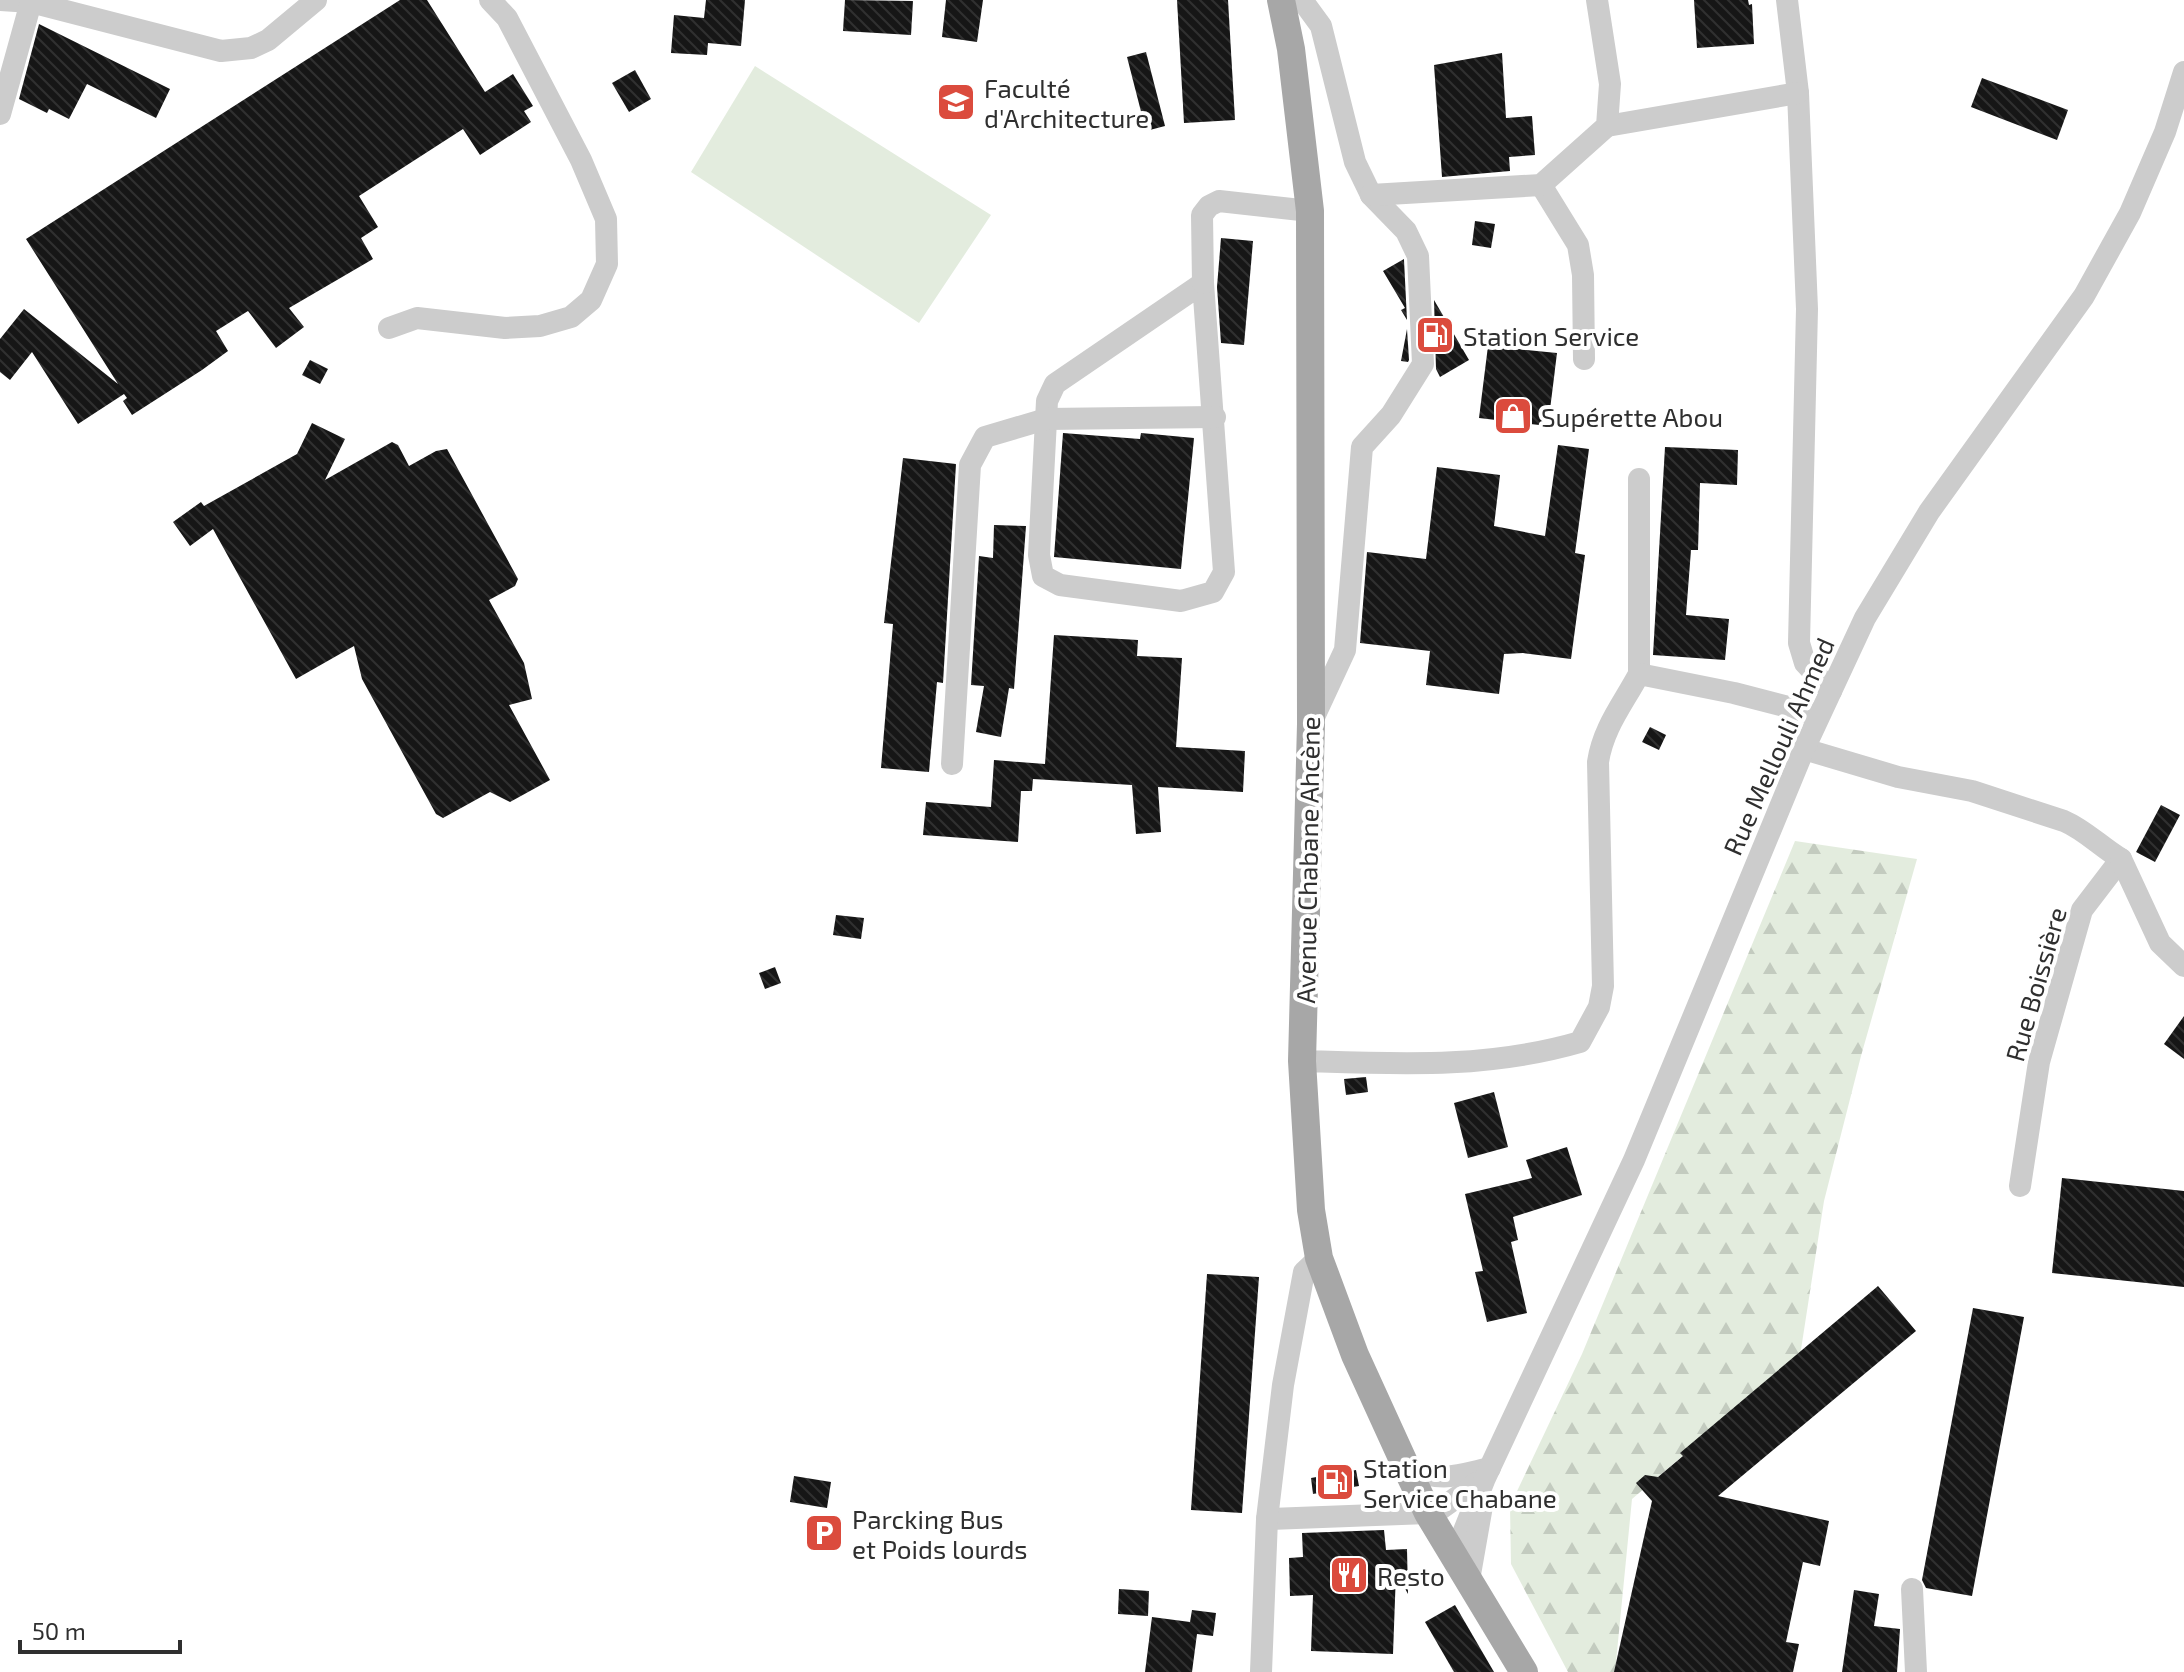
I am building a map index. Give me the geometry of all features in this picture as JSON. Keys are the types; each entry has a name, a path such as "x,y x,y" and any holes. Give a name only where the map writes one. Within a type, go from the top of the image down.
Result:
{"main road":[{"name":"Avenue Chabane Ahcène","path":"1281,0 1291,49 1310,211 1311,724 1302,1061 1311,1210 1319,1258 1355,1355 1407,1469 1428,1513 1524,1672"}],"street":[{"path":"0,0 31,2 221,51 251,48 268,40 316,0"},
{"path":"389,328 417,318 505,328 540,326 571,317 591,300 607,264 606,219 581,160 507,18 490,0"},
{"path":"1302,0 1321,26 1355,162 1371,195 1406,231 1418,256 1423,364 1391,415 1362,447 1345,650 1311,724"},
{"path":"1597,0 1610,84 1607,126"},
{"path":"1787,0 1798,93 1807,309 1799,643 1805,663 1831,691"},
{"path":"0,114 31,2"},
{"name":"Rue Mellouli Ahmed","path":"1454,1556 1488,1473 1634,1160 1804,749 1865,618 1929,512 2084,296 2130,213 2165,132 2184,72"},
{"path":"1371,195 1541,185 1607,126 1798,93"},
{"path":"1541,185 1578,245 1583,275 1584,359"},
{"path":"1203,283 1055,384 1047,401 1039,555 1043,576 1060,585 1181,601 1213,592 1224,572 1203,283 1202,215 1209,206 1219,201 1310,211"},
{"path":"952,764 970,465 985,437 1046,419 1215,417"},
{"path":"1302,1061 1469,1063 1536,1054 1580,1042 1599,1007 1603,986 1598,762 1601,741 1639,674 1639,479"},
{"path":"1639,674 1734,693 1819,715"},
{"path":"1804,749 1898,777 1972,791 2078,827 2096,844 2121,859 2160,943 2184,966"},
{"name":"Rue Boissière","path":"2020,1186 2039,1062 2082,910 2121,859"},
{"path":"1261,1672 1267,1519 1283,1385 1304,1272 1319,1258"},
{"path":"1407,1469 1434,1478 1488,1473"},
{"path":"1267,1519 1428,1513 1439,1510 1488,1473"},
{"path":"1469,1580 1488,1473"},
{"path":"1912,1589 1916,1672"}],"green space":[{"path":"755,66 991,215 919,323 691,172"},
{"path":"1795,841 1917,859 1824,1201 1800,1356 1632,1499 1615,1672 1568,1672 1511,1564 1510,1506 1582,1354"}],"building":[{"path":"400,0 427,0 485,92 513,74 533,106 524,111 531,122 480,155 463,129 359,196 378,227 361,238 373,259 289,308 304,327 276,348 248,311 216,331 228,351 202,370 132,415 123,401 127,398 124,394 78,424 32,352 10,380 0,372 0,339 24,309 118,384 26,239"},
{"path":"706,0 745,0 741,46 708,43 707,55 671,53 674,15 704,18"},
{"path":"845,0 913,1 911,35 843,31"},
{"path":"946,0 983,0 977,42 942,37"},
{"path":"1177,0 1228,0 1235,120 1184,123"},
{"path":"1694,0 1748,0 1749,5 1752,4 1754,44 1697,48"},
{"path":"39,24 170,89 156,118 87,84 69,119 49,109 47,113 19,99"},
{"path":"1146,52 1165,126 1146,131 1127,57"},
{"path":"1502,53 1506,118 1532,116 1535,155 1509,157 1510,171 1442,177 1434,65"},
{"path":"635,70 651,99 629,112 612,83"},
{"path":"1982,78 2068,110 2057,140 1971,107"},
{"path":"1475,221 1495,224 1491,248 1472,245"},
{"path":"1221,238 1253,241 1244,345 1221,343 1217,287"},
{"path":"1404,259 1407,320 1401,310 1405,308 1383,271"},
{"path":"1434,300 1469,360 1440,377 1436,369"},
{"path":"1407,329 1409,360 1408,362 1401,361"},
{"path":"1488,346 1557,353 1548,426 1479,418"},
{"path":"310,360 328,369 320,384 302,375"},
{"path":"312,423 345,439 325,480 392,442 398,445 409,466 436,451 447,449 518,579 515,586 489,600 524,663 532,699 509,705 550,780 510,802 490,792 443,818 436,814 362,679 354,646 296,679 213,529 190,546 173,522 201,502 204,506 297,454"},
{"path":"1063,433 1140,439 1141,433 1194,438 1181,569 1054,557"},
{"path":"1558,445 1589,449 1575,553 1585,555 1571,659 1523,653 1504,654 1499,694 1426,685 1430,651 1360,643 1367,552 1426,559 1437,467 1500,475 1494,526 1545,536"},
{"path":"1665,447 1738,450 1737,485 1700,483 1698,550 1691,550 1686,615 1729,619 1725,660 1653,655"},
{"path":"903,458 956,464 943,683 937,682 929,772 881,768 893,624 884,623"},
{"path":"994,525 1026,526 1014,689 1009,688 1001,737 976,732 984,686 971,685 979,556 993,558"},
{"path":"1054,635 1138,640 1137,656 1182,658 1176,747 1245,751 1243,792 1158,787 1161,832 1136,834 1132,785 1033,779 1032,791 1021,791 1018,842 923,835 926,802 991,807 994,760 1045,764"},
{"path":"1650,727 1666,735 1659,750 1642,742"},
{"path":"2161,805 2180,815 2155,862 2136,852"},
{"path":"836,915 864,918 861,939 833,935"},
{"path":"775,967 781,983 765,989 759,973"},
{"path":"2184,1016 2184,1059 2164,1044"},
{"path":"1366,1077 1368,1092 1346,1095 1344,1079"},
{"path":"1494,1092 1508,1147 1468,1158 1454,1103"},
{"path":"1567,1147 1582,1195 1513,1217 1518,1240 1511,1242 1527,1313 1487,1322 1475,1272 1483,1271 1465,1194 1532,1178 1526,1160"},
{"path":"2062,1178 2184,1191 2184,1287 2052,1273"},
{"path":"1207,1274 1259,1277 1242,1513 1191,1510"},
{"path":"1878,1286 1916,1331 1718,1496 1829,1521 1820,1566 1803,1562 1786,1642 1799,1644 1793,1672 1614,1672 1652,1501 1636,1483 1645,1475 1658,1477 1683,1456 1680,1453"},
{"path":"1973,1308 2024,1317 1972,1596 1926,1588 1922,1580"},
{"name":"Station Service Chabane","path":"1356,1470 1359,1486 1313,1494 1311,1478"},
{"path":"794,1476 831,1482 827,1508 790,1502"},
{"path":"1384,1530 1386,1550 1407,1549 1408,1594 1396,1572 1393,1654 1311,1651 1313,1595 1290,1596 1289,1558 1303,1557 1302,1533"},
{"path":"1119,1589 1149,1591 1148,1616 1118,1614"},
{"path":"1854,1590 1879,1594 1874,1626 1900,1629 1897,1672 1842,1672"},
{"path":"1455,1605 1494,1672 1454,1672 1425,1622"},
{"path":"1192,1610 1216,1613 1213,1636 1197,1634 1192,1672 1145,1672 1152,1617 1190,1622"}],"place":[{"name":"Faculté d'Architecture","path":"956,102"},
{"name":"Station Service","path":"1435,335"},
{"name":"Supérette Abou","path":"1513,416"},
{"name":"Station Service Chabane","path":"1335,1482"},
{"name":"Parcking Bus et Poids lourds","path":"824,1533"},
{"name":"Resto","path":"1349,1575"}]}
